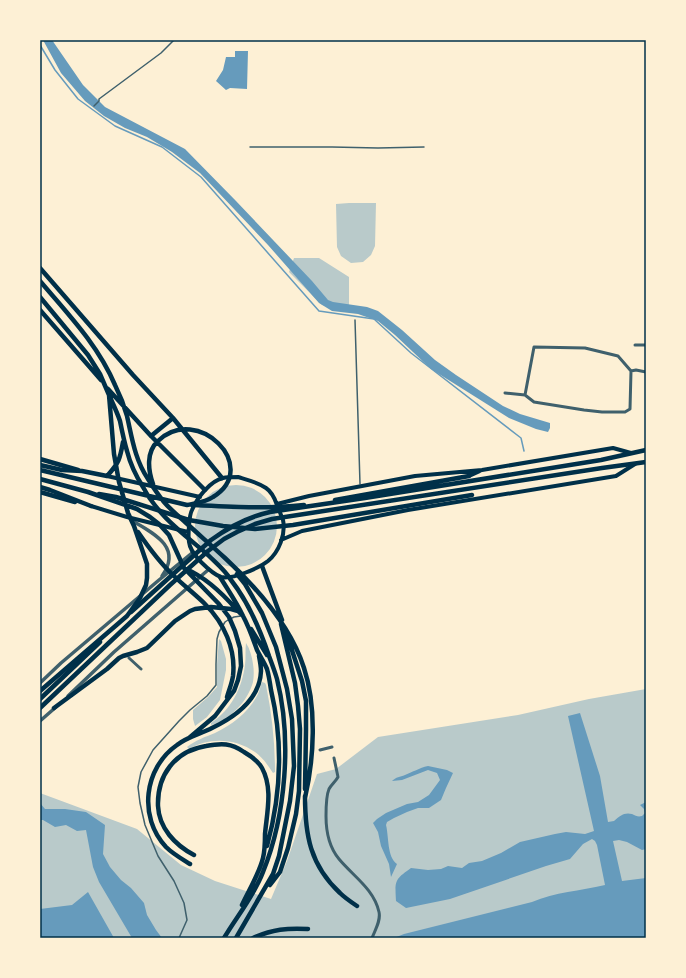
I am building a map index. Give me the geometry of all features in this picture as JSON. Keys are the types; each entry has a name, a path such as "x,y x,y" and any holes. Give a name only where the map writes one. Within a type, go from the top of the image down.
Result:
{"main road":[{"path":"40,268 173,418 222,478"},
{"path":"40,281 103,360 121,398 139,464 155,490 165,503 226,559 253,587 284,625 300,656 305,668 310,690 312,711 310,772 305,798"},
{"path":"40,296 88,356 112,395 122,425 124,441 120,458 114,469 107,476"},
{"path":"40,310 112,395 205,490"},
{"path":"40,691 126,616 140,598 148,578 147,564 128,513 114,458 112,395"},
{"path":"112,395 127,452 133,469 143,488 165,518 221,568 231,579 253,614 264,640 277,679 281,700 285,741 284,788 274,838 257,887 224,938"},
{"path":"151,436 173,418"},
{"path":"155,490 149,468 150,454 154,445 161,438 173,431 186,429 201,432 218,442 225,449 231,466 229,481 222,491 213,498 203,502 187,505"},
{"path":"276,504 309,496 415,476 482,470 613,448 632,453"},
{"path":"40,699 197,551 220,533 244,520 270,512 608,458 646,450"},
{"path":"40,459 82,471 200,497"},
{"path":"40,708 208,551 230,536 255,524 272,519 326,510 646,462"},
{"path":"281,540 302,531 408,510 616,476 635,463"},
{"path":"40,465 62,470 82,471"},
{"path":"40,470 55,475 187,505 237,508 303,505 469,476 482,470"},
{"path":"220,577 235,577 262,566 277,550 283,531 283,520 273,496 267,489 256,482 238,477 222,478 212,483 205,490 191,511 188,532 188,543 192,553 208,570 220,577 244,619 267,669 274,702 279,746 278,786 271,830 258,873 233,923"},
{"path":"40,479 88,492 116,497 189,520 223,526 255,529 293,525 472,495 483,497"},
{"path":"40,487 91,506"},
{"path":"40,492 127,517 188,532"},
{"path":"88,492 137,509 159,524 169,536 184,568 219,604 232,624 238,639 241,658 241,666 234,691 215,716 189,738"},
{"path":"134,526 160,562 205,603 216,616 227,636 232,651 233,677 226,701"},
{"path":"226,559 245,584 262,613 276,646 287,689 292,719 294,766 290,802 279,856 273,874 236,938"},
{"path":"262,566 278,607 302,682 306,701 305,798 308,838 315,859 323,873 332,885 357,906"},
{"path":"184,568 195,573 212,586 227,599 244,619"},
{"path":"54,708 107,669 119,658 147,648 175,621 195,609 211,607 238,611 257,638 272,665"},
{"path":"254,907 280,872 292,833 299,791 300,729 298,706 295,683 278,607"},
{"path":"190,864 174,854 165,846 153,828 148,800 150,783 165,755 174,747 238,714 247,704 256,690 261,675 258,652"},
{"path":"194,855 169,836 164,827 158,812 158,796 160,787 166,771 179,756 199,747 214,744 228,744 254,758 265,775 268,785 268,794 263,858"},
{"path":"253,938 282,928 308,929"}],"street":[{"path":"635,345 646,345"},
{"path":"505,392 525,395 534,402 602,412 625,412 630,409 631,372 618,356 585,348 534,347 525,395"},
{"path":"631,372 636,370 646,372"},
{"path":"127,517 156,535 165,545 169,554 170,562 167,570 159,580"},
{"path":"40,683 61,663 192,553"},
{"path":"40,721 114,652 208,570"},
{"path":"129,658 141,669"},
{"path":"320,750 332,747"},
{"path":"334,758 338,777 329,790 327,800 326,825 328,837 338,858 368,890 375,902 379,913 379,920 372,938"}],"lane":[{"path":"94,106 99,99 161,53 174,40"},
{"path":"250,147 424,147"},
{"path":"355,320 360,486"},
{"path":"179,938 187,920 184,904 174,881 158,856 145,825 138,786 141,772 153,750 178,721 207,696 216,685 216,658 219,632 225,622 234,617 244,619"}],"shaded area":[{"path":"376,203 375,246 371,255 363,262 351,263 341,256 337,247 336,204"},
{"path":"294,258 319,258 349,277 349,312 322,305 289,272"},
{"path":"236,485 252,489 265,497 273,510 277,526 273,542 265,555 252,563 236,567 220,563 207,555 199,542 195,526 199,510 207,497 220,489"},
{"path":"219,639 221,641 226,659 226,670 220,700 207,717 195,726 193,710 217,687"},
{"path":"246,643 251,653 254,668 251,689 243,703 237,709 225,719 211,725 211,723 230,705 238,690 245,665"},
{"path":"262,682 266,685 270,707 274,739 275,772 273,773 258,754 239,744 213,741 205,742 189,749 187,747 215,733 240,717 254,700 259,692"},
{"path":"646,689 646,938 40,938 40,793 137,829 181,865 215,881 271,899 287,861 317,774 336,769 378,737 518,715 589,699"}],"water":[{"path":"43,40 52,40 83,85 105,107 185,149 312,281 328,300 367,307 378,311 402,330 435,360 503,406 520,414 550,423 548,432 536,429 509,418 431,369 378,321 358,314 332,311 319,303 268,245 200,173 172,152 147,137 125,128 104,116 85,101 61,73"},
{"path":"235,51 248,51 247,89 230,88 226,90 216,81 223,70 226,57 235,57"},
{"path":"580,713 600,776 608,822 614,821 624,814 642,816 645,813 644,809 640,805 646,802 646,849 642,850 627,842 619,840 613,841 622,881 646,878 646,938 394,938 404,934 532,902 550,896 605,885 597,845 592,839 583,844 570,859 450,899 406,908 396,901 397,882 401,875 411,868 428,870 441,869 448,866 462,868 469,863 482,861 501,853 520,842 566,832 585,834 594,831 568,716"},
{"path":"428,766 447,770 453,773 441,800 429,808 418,808 387,822 386,825 391,857 397,864 391,877 389,864 381,846 378,832 373,823 386,813 407,804 418,802 429,795 440,780 437,773 428,770 402,780 392,781"},
{"path":"40,803 45,809 65,809 86,812 105,825 103,854 110,867 144,903 147,915 162,938 132,938 99,882 93,867 86,830 77,831 66,825 55,827 43,820 40,820"},
{"path":"88,892 114,938 40,938 40,909 72,905"}],"waterway":[{"path":"40,45 55,70 78,99 115,126 162,147 201,177 319,311 374,319 411,353 521,438 524,451"}]}
